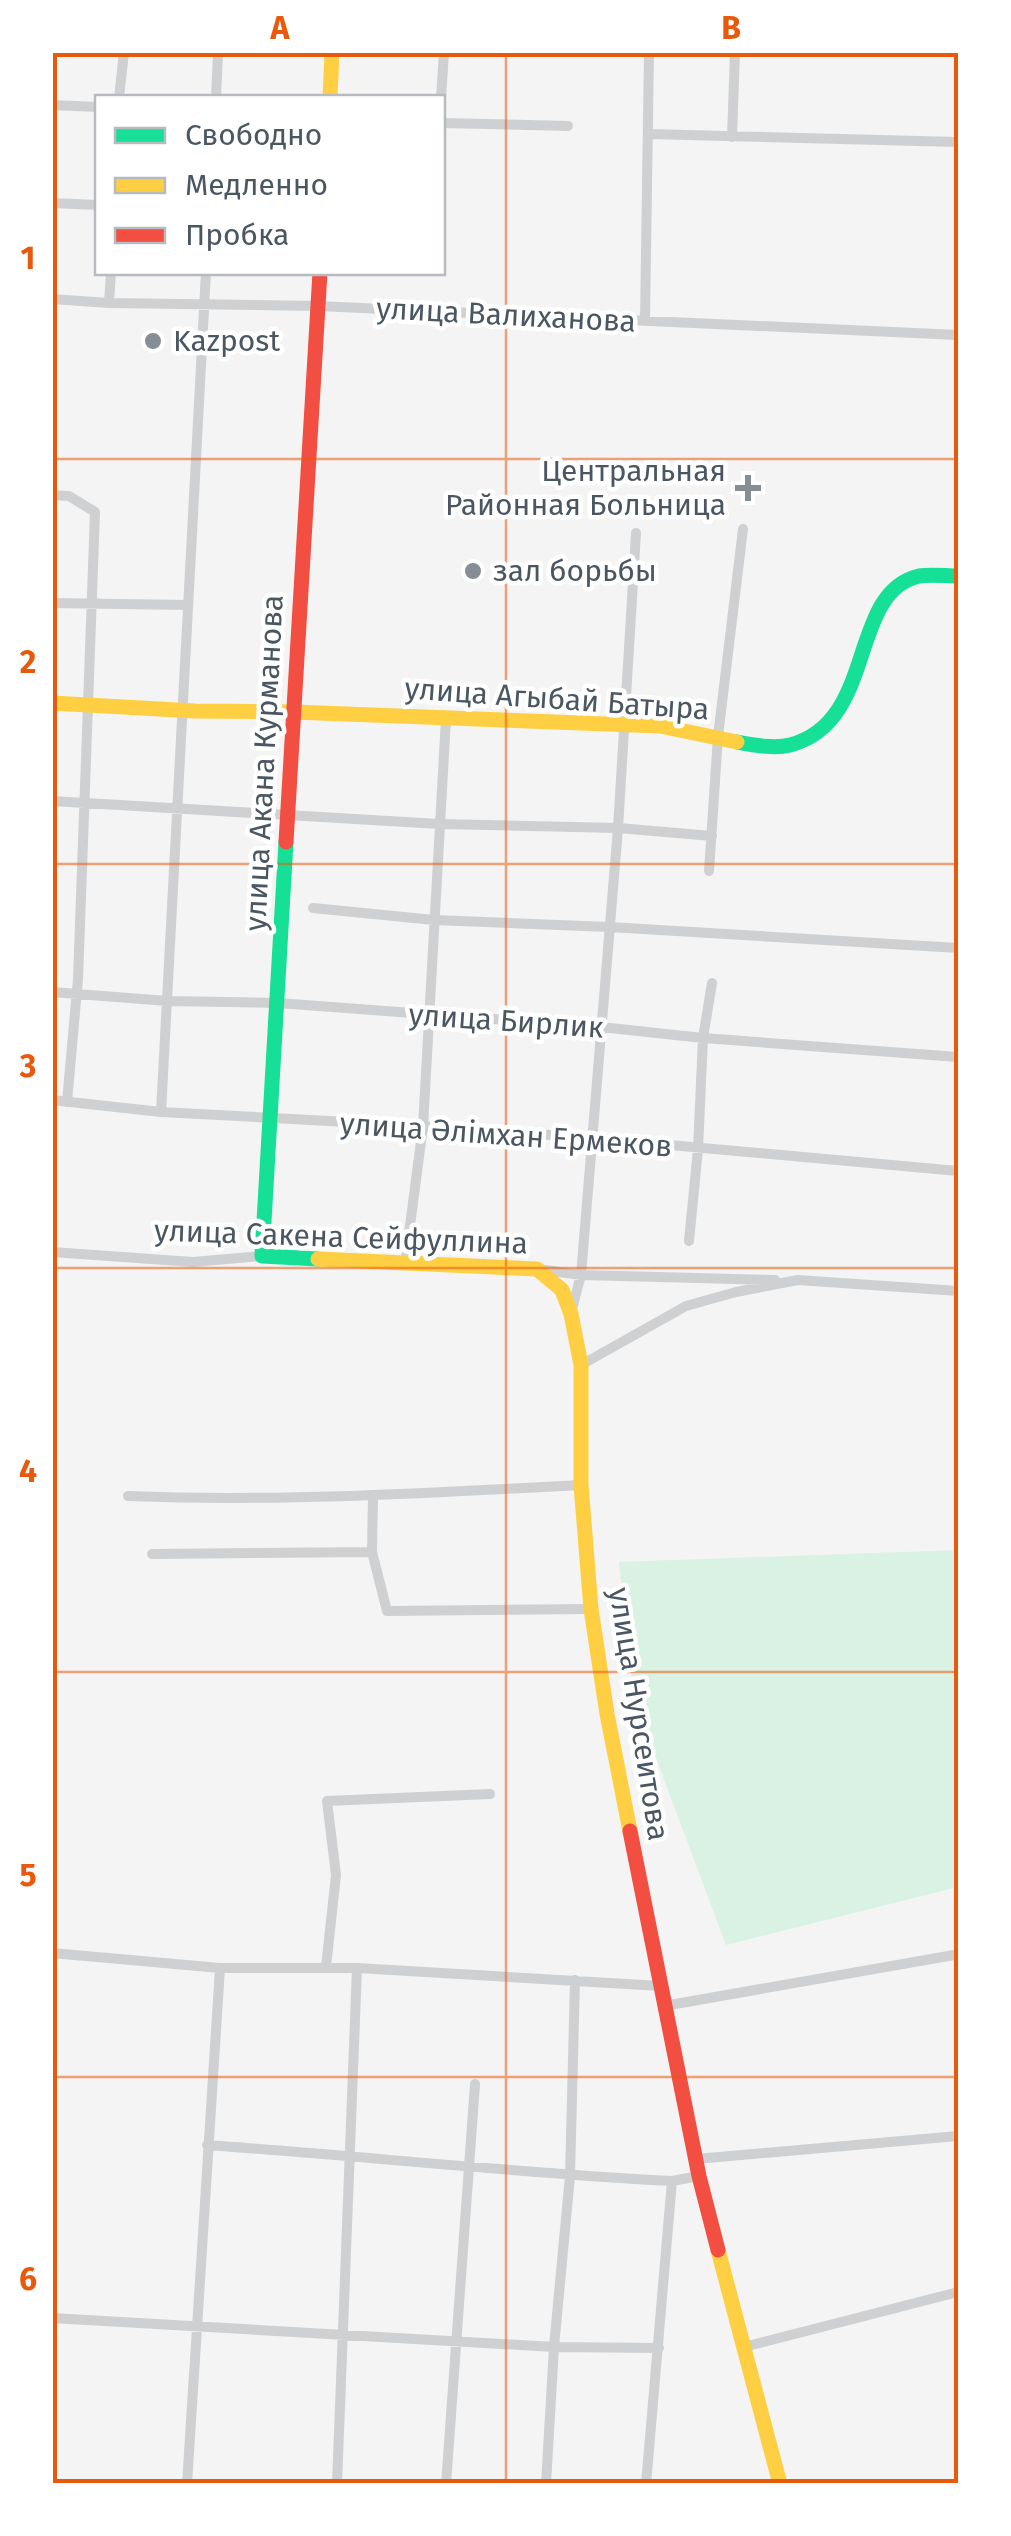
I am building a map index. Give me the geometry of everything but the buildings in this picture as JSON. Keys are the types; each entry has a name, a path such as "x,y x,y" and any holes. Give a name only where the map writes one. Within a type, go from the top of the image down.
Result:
{"main road":[{"path":"330,95 332,52"},
{"name":"улица Акана Курманова","path":"262,1256 320,275"},
{"name":"улица Агыбай Батыра","path":"52,703 624,725 673,728 773,746 792,744 816,735 841,710 870,628 887,595 910,577 958,576"},
{"name":"улица Сакена Сейфуллина","path":"262,1256 537,1269"},
{"name":"улица Нурсеитова","path":"537,1269 562,1290 581,1365 581,1486 591,1609 606,1714 698,2168 780,2484"}],"street":[{"path":"119,95 124,52"},
{"path":"216,95 218,52"},
{"path":"441,95 444,52"},
{"path":"645,321 649,52"},
{"path":"732,137 736,52"},
{"path":"52,105 95,107"},
{"path":"445,123 568,126"},
{"path":"649,134 958,142"},
{"path":"52,203 95,205"},
{"path":"109,302 111,275"},
{"path":"161,1112 206,275"},
{"name":"улица Валиханова","path":"52,299 318,306 958,335"},
{"path":"52,495 69,496 95,512 77,994 67,1102"},
{"path":"709,871 718,736 743,529"},
{"path":"570,1314 581,1276 618,828 636,532"},
{"path":"52,603 188,605"},
{"path":"405,1264 423,1126 446,719"},
{"path":"52,801 440,824 618,828 712,836"},
{"path":"312,908 434,920 958,948"},
{"path":"689,1241 704,1038 712,983"},
{"name":"улица Бирлик","path":"52,992 167,1001 278,1003 958,1057"},
{"name":"улица Әлімхан Ермеков","path":"52,1100 161,1112 592,1138 958,1171"},
{"name":"улица Сакена Сейфуллина","path":"52,1252 194,1262 262,1256"},
{"name":"улица Сакена Сейфуллина","path":"537,1269 581,1276 798,1280"},
{"path":"581,1365 686,1306 736,1292 798,1280 958,1292"},
{"path":"128,1496 373,1496 581,1486"},
{"path":"373,1496 372,1552 387,1611 591,1609"},
{"path":"152,1554 372,1552"},
{"path":"326,1967 336,1875 327,1801 490,1794"},
{"path":"52,1953 220,1968 357,1968 660,1986"},
{"path":"664,2006 954,1955"},
{"path":"187,2484 220,1968"},
{"path":"337,2484 357,1968"},
{"path":"546,2484 570,2176 575,1980"},
{"path":"446,2484 475,2084"},
{"path":"52,2138 53,2126"},
{"path":"207,2145 672,2181 698,2168 958,2136"},
{"path":"646,2484 672,2181"},
{"path":"744,2347 958,2292"},
{"path":"52,2318 554,2347 659,2348"}],"green space":[{"path":"958,1550 958,1887 726,1945 634,1699 619,1562"}],"traffic: fast":[{"path":"737,742 784,746 818,732 837,711 851,686 881,606 896,587 919,576 958,576"},
{"path":"286,842 262,1256 318,1259"}],"traffic: slow":[{"path":"330,95 332,52"},
{"path":"52,703 660,726 737,742"},
{"path":"318,1259 537,1269 562,1290 581,1365 581,1485 591,1609 630,1831"},
{"path":"718,2250 780,2484"}],"traffic: jam":[{"path":"286,842 320,275"},
{"path":"630,1831 699,2176 718,2250"}],"place":[{"name":"Kazpost","path":"153,341"},
{"name":"Центральная Районная Больница","path":"748,488"},
{"name":"зал борьбы","path":"473,571"}]}
